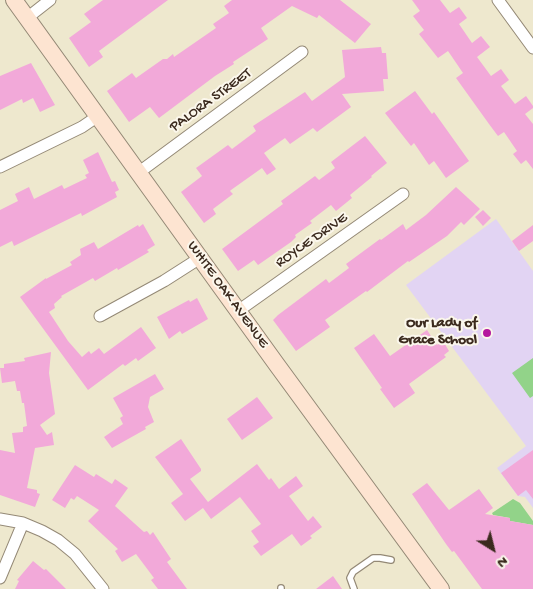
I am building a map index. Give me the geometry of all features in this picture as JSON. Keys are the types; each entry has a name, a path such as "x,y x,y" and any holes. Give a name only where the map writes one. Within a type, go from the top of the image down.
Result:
{"street":[{"name":"WHITE OAK AVENUE","path":"14,0 238,312 441,589"},
{"path":"27,18 50,0"},
{"path":"498,0 533,48"},
{"name":"PALORA STREET","path":"138,173 302,52"},
{"path":"0,167 82,127 98,116"},
{"name":"ROYCE DRIVE","path":"238,312 403,194"},
{"path":"100,316 164,281 200,258"},
{"path":"0,519 23,523 58,540 75,554 103,589"},
{"path":"0,578 23,523"}],"lane":[{"path":"354,589 350,578 353,572 373,558 391,560"}],"shaded area":[{"name":"Our Lady of Grace School","path":"496,219 533,271 533,508 525,497 518,496 497,468 526,446 406,285"}],"green space":[{"path":"533,358 533,396 530,398 512,373"},
{"path":"513,499 520,503 533,521 533,525 510,521 510,518 493,515 492,513"}],"building":[{"path":"103,0 168,0 99,51 103,57 89,67 69,38 91,22 84,14"},
{"path":"232,0 340,0 371,24 355,43 319,15 317,18 292,6 261,28 268,39 233,62 234,64 159,118 150,107 129,122 107,91 132,73 136,78 163,59 167,59 173,54 174,57 216,28 213,24 229,13 224,6"},
{"path":"412,0 440,0 450,13 459,7 467,18 459,24 472,43 481,36 490,47 477,57 491,76 501,69 509,80 501,86 515,104 526,96 533,106 525,114 533,124 533,169 526,160 521,164 513,154 517,151 504,132 498,136 489,124 456,78 463,73 448,51 438,58 419,34 424,30 413,16 420,11"},
{"path":"381,47 382,53 386,53 388,79 383,79 384,91 342,94 351,107 317,132 313,128 290,144 285,138 264,153 276,169 267,175 262,168 231,190 233,194 213,209 216,214 204,223 181,192 202,176 196,168 228,145 232,149 256,131 253,126 305,92 312,101 345,77 342,50"},
{"path":"31,63 55,105 40,112 33,98 23,103 22,99 0,110 0,76"},
{"path":"415,91 432,114 434,112 469,161 446,178 434,161 429,165 414,143 411,146 385,113"},
{"path":"365,136 387,163 350,195 352,198 336,211 331,205 310,221 312,223 295,235 296,237 291,242 258,265 254,260 238,271 222,249 283,204 281,201 315,176 319,180 335,168 331,162"},
{"path":"98,152 112,182 115,181 119,190 115,192 117,197 82,216 81,213 14,246 12,241 0,247 0,210 18,201 15,194 29,187 34,199 62,185 64,189 87,178 85,175 89,173 83,160"},
{"path":"456,187 480,209 464,225 461,222 447,236 408,261 367,292 325,320 330,327 296,351 273,320 326,279 329,283 349,268 346,264 380,239 403,224 406,230 426,215"},
{"path":"483,210 491,218 483,226 475,217"},
{"path":"143,224 155,245 147,250 149,252 118,270 117,268 95,281 93,278 61,296 54,304 55,308 49,312 68,341 82,357 89,351 91,354 99,348 104,354 141,327 156,348 138,361 136,358 125,366 123,364 88,390 20,297 46,278 72,265 70,262 81,255 80,249 94,242 98,249 138,225 139,227"},
{"path":"533,225 533,241 519,251 512,241"},
{"path":"197,298 208,319 182,334 180,331 169,339 157,317 189,300 190,302"},
{"path":"427,330 437,345 443,341 449,351 444,355 446,357 409,384 415,393 394,408 354,348 374,334 390,356"},
{"path":"51,352 49,373 55,414 40,425 47,435 52,432 54,445 35,448 27,488 37,490 37,493 40,494 35,507 0,495 0,450 15,453 12,433 23,432 23,427 27,426 24,403 22,403 20,391 17,391 15,381 2,383 0,368 4,368 4,364 25,361 24,358"},
{"path":"155,374 164,389 150,397 148,407 154,422 145,427 146,429 112,448 104,437 123,424 120,418 123,416 113,398"},
{"path":"257,397 273,418 242,440 227,419"},
{"path":"181,439 201,469 190,479 208,502 257,464 269,480 271,478 279,489 296,476 303,486 289,496 308,521 313,516 322,527 301,546 292,534 261,556 253,546 259,542 251,531 261,524 240,497 211,519 203,508 185,521 171,503 183,494 155,457"},
{"path":"533,450 533,499 526,490 518,496 501,473"},
{"path":"75,465 94,477 96,474 112,484 115,479 128,488 115,506 144,532 147,531 150,535 153,532 171,559 167,562 187,589 158,589 151,580 154,578 136,554 122,562 115,551 118,549 88,521 99,510 77,496 74,500 71,498 65,508 52,500"},
{"path":"427,483 449,510 479,489 493,508 485,514 510,518 510,521 533,525 533,589 482,589 454,551 452,552 446,544 412,494"},
{"path":"33,561 44,570 46,569 66,589 15,589 19,581 17,580"},
{"path":"333,576 342,589 316,589"}],"place":[{"name":"Our Lady of Grace School","path":"487,333"}]}
